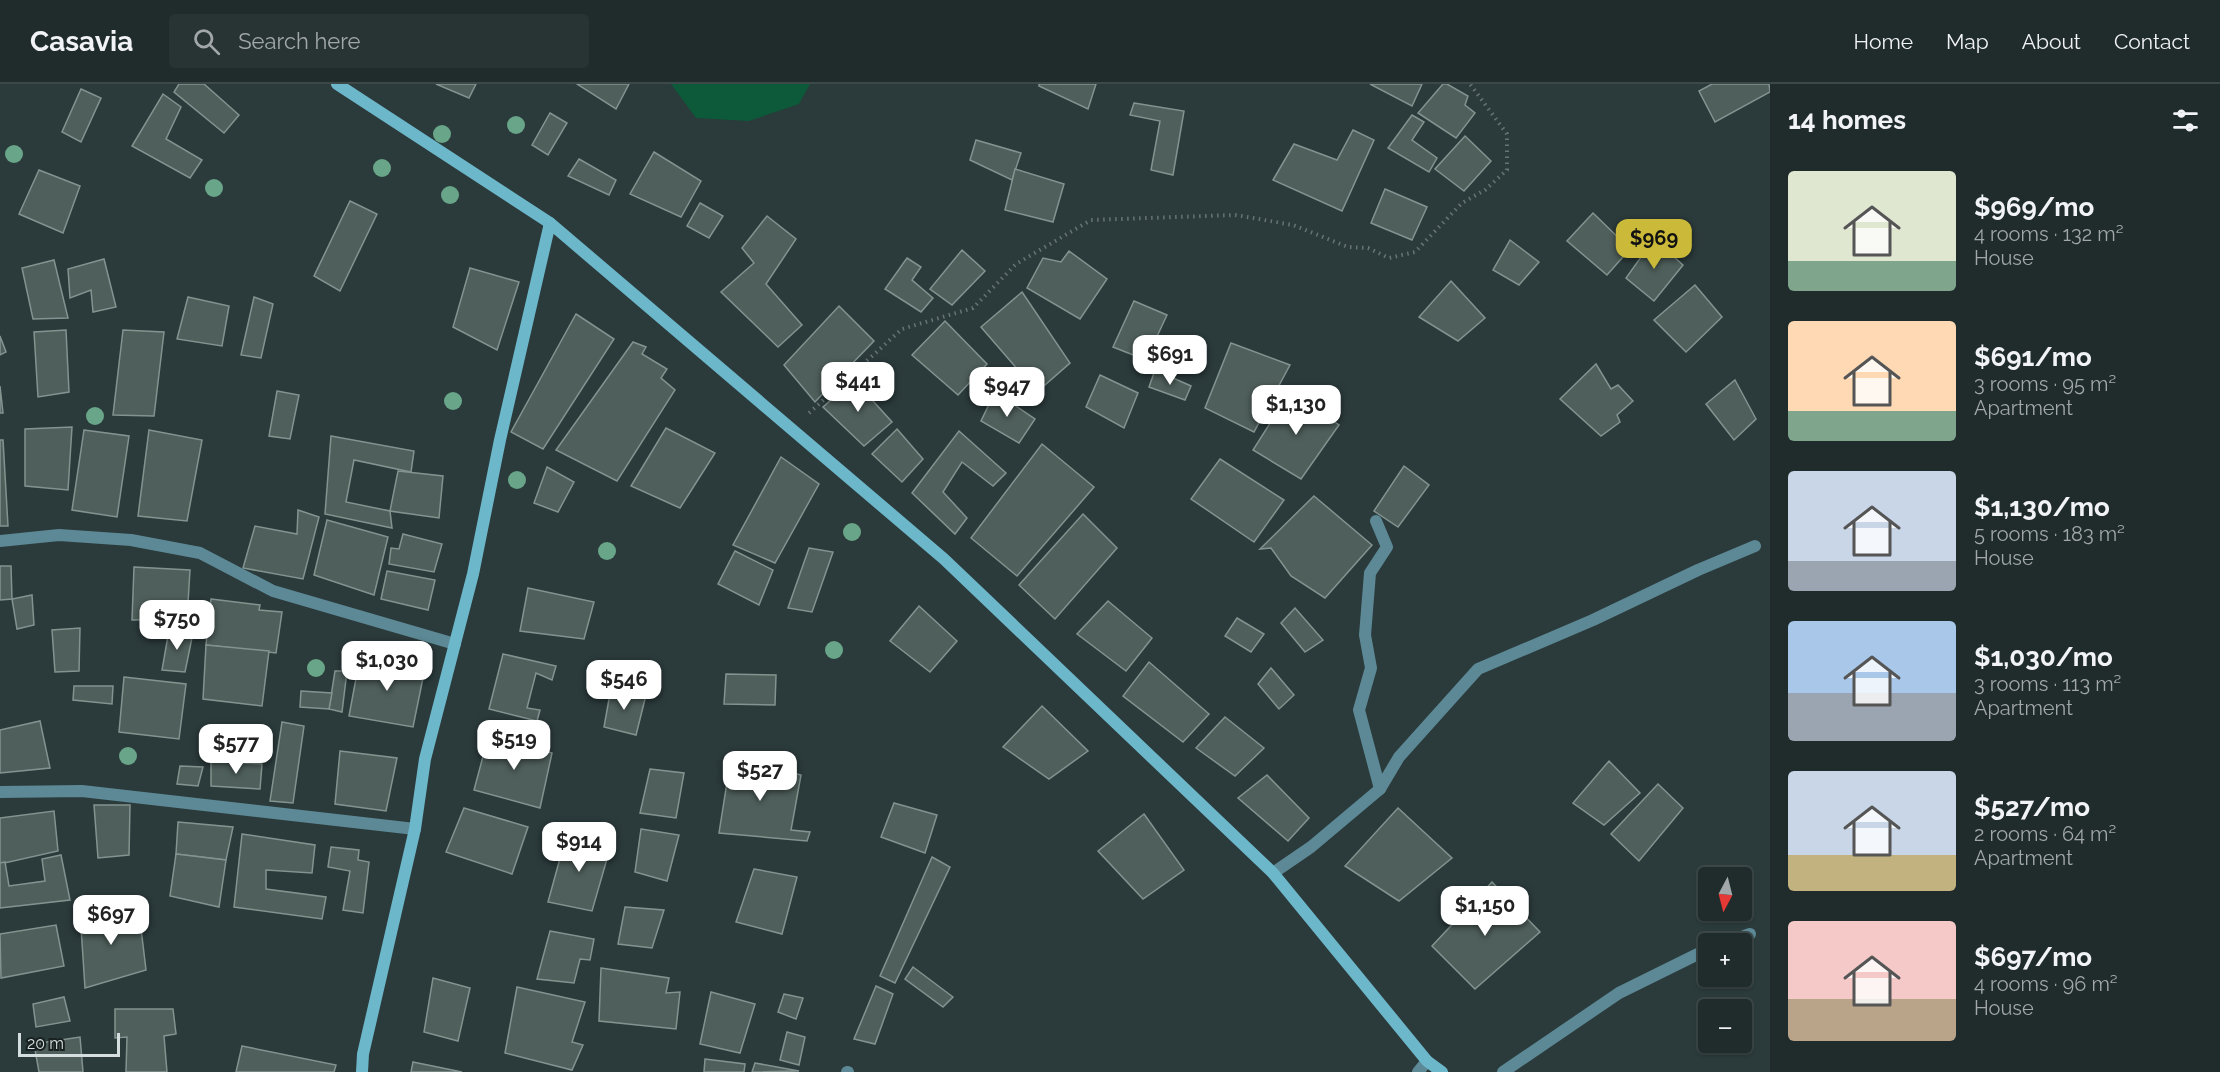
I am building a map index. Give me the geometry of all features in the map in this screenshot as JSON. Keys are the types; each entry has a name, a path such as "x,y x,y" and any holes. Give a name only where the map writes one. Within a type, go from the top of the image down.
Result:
{"street":[{"path":"337,84 550,223 944,559 1273,873 1427,1061 1442,1072"},
{"path":"362,1072 363,1054 415,829 425,759 473,574 500,441 550,223"},
{"path":"1376,521 1387,546 1370,573 1365,635 1371,668 1359,710 1380,789"},
{"path":"0,541 59,535 131,540 200,553 273,591 455,644"},
{"path":"1273,873 1311,847 1380,789 1399,757 1478,669 1593,620 1698,570 1755,546"},
{"path":"0,792 82,791 415,829"},
{"path":"1503,1072 1619,993 1698,954"},
{"path":"1418,1072 1427,1061"}],"path":[{"path":"792,429 902,329 973,308 1016,264 1091,220 1235,214 1293,225 1348,247 1368,248 1389,258 1415,252 1462,203 1485,190 1507,170 1507,134 1470,84"}],"green space":[{"path":"671,84 810,84 799,104 749,121 696,118"}],"building":[{"path":"179,84 204,84 239,115 224,133 174,92"},
{"path":"436,84 476,84 469,98"},
{"path":"577,84 629,84 616,109"},
{"path":"1039,84 1096,84 1088,109"},
{"path":"1370,84 1422,84 1412,106"},
{"path":"1443,84 1468,96 1465,105 1475,113 1456,138 1418,113"},
{"path":"1712,84 1769,84 1770,92 1715,122 1699,91"},
{"path":"81,89 101,98 81,142 62,132"},
{"path":"163,94 181,107 166,139 202,160 190,178 132,146"},
{"path":"1134,103 1184,111 1173,175 1151,170 1160,121 1130,115"},
{"path":"550,113 567,123 548,155 532,145"},
{"path":"1412,115 1424,122 1412,140 1437,158 1429,172 1388,148"},
{"path":"1353,130 1374,140 1342,211 1273,180 1294,144 1337,160"},
{"path":"1465,136 1491,161 1464,191 1435,169"},
{"path":"976,140 1021,153 1012,180 970,160"},
{"path":"654,152 701,181 681,217 630,194"},
{"path":"579,159 616,180 609,195 568,176"},
{"path":"1015,169 1064,184 1053,222 1005,210"},
{"path":"39,170 80,186 63,233 19,214"},
{"path":"1385,189 1427,207 1412,240 1371,223"},
{"path":"350,201 377,214 340,291 314,276"},
{"path":"700,203 723,216 709,238 687,226"},
{"path":"1593,213 1630,249 1607,275 1567,241"},
{"path":"767,216 796,239 766,284 802,325 778,347 721,292 754,263 742,248"},
{"path":"1654,239 1683,265 1654,301 1626,278"},
{"path":"1510,240 1539,262 1519,285 1493,270"},
{"path":"962,250 985,271 952,305 930,289"},
{"path":"1069,251 1107,279 1080,319 1027,288 1043,258 1061,262"},
{"path":"907,258 921,267 912,280 933,298 921,312 885,289"},
{"path":"104,259 116,307 93,312 91,290 70,298 68,269"},
{"path":"54,260 68,318 33,319 22,268"},
{"path":"470,268 519,282 497,350 453,327"},
{"path":"1451,281 1485,318 1458,341 1419,317"},
{"path":"1695,285 1722,317 1686,352 1654,320"},
{"path":"1022,292 1070,363 1037,392 981,327"},
{"path":"188,297 229,306 222,346 177,339"},
{"path":"254,297 273,304 261,358 241,355"},
{"path":"1134,301 1167,315 1146,360 1113,347"},
{"path":"839,306 874,341 815,402 784,365"},
{"path":"576,314 614,339 543,449 511,432"},
{"path":"945,321 987,364 958,395 912,355"},
{"path":"66,330 69,392 38,397 34,332"},
{"path":"123,330 164,332 154,416 113,415"},
{"path":"0,336 6,352 0,355"},
{"path":"633,342 646,347 642,354 667,369 661,378 675,390 617,481 556,450"},
{"path":"1231,343 1290,365 1254,432 1205,408"},
{"path":"1596,364 1611,389 1618,385 1633,401 1617,415 1620,422 1601,436 1560,399"},
{"path":"1155,370 1191,386 1185,400 1149,387"},
{"path":"1100,375 1138,393 1124,428 1086,407"},
{"path":"854,380 892,422 864,446 823,407"},
{"path":"1735,380 1756,419 1734,440 1706,404"},
{"path":"0,386 3,413 0,413"},
{"path":"277,391 299,395 290,439 269,436"},
{"path":"995,392 1035,419 1019,443 981,421"},
{"path":"1290,392 1339,425 1301,479 1253,450"},
{"path":"72,427 68,490 25,486 25,429"},
{"path":"666,428 715,453 680,508 631,486"},
{"path":"897,429 923,459 902,482 872,454"},
{"path":"84,430 129,436 117,517 72,510"},
{"path":"149,430 202,440 187,521 138,516"},
{"path":"959,431 1006,473 993,486 962,462 943,492 967,518 955,534 912,493"},
{"path":"331,436 414,451 411,472 354,460 346,502 390,511 392,528 325,514"},
{"path":"0,440 3,440 8,526 0,526"},
{"path":"1042,444 1094,487 1017,576 971,538"},
{"path":"781,457 819,484 775,563 733,545"},
{"path":"1220,459 1284,500 1254,542 1191,499"},
{"path":"1404,466 1429,485 1398,527 1374,511"},
{"path":"547,467 574,482 558,512 534,503"},
{"path":"398,471 443,476 439,518 390,511"},
{"path":"1314,496 1372,545 1325,598 1291,576 1271,548 1260,549"},
{"path":"298,510 319,517 303,579 243,568 255,526 297,534"},
{"path":"1083,514 1117,548 1055,619 1019,585"},
{"path":"327,520 388,537 374,595 314,575"},
{"path":"403,534 442,544 434,572 389,564 391,548 399,549"},
{"path":"809,548 833,552 812,612 788,608"},
{"path":"735,551 773,570 759,605 718,584"},
{"path":"0,566 11,566 12,599 0,600"},
{"path":"134,567 190,570 187,619 132,620"},
{"path":"387,571 435,580 428,610 381,599"},
{"path":"528,588 594,602 584,639 520,631"},
{"path":"32,595 34,625 17,629 12,599"},
{"path":"211,599 260,605 259,610 282,612 276,653 206,645"},
{"path":"1108,601 1152,638 1126,671 1077,634"},
{"path":"919,606 957,641 930,672 890,641"},
{"path":"1295,608 1323,640 1305,652 1281,623"},
{"path":"1237,618 1264,634 1251,652 1225,636"},
{"path":"80,628 79,671 55,672 52,630"},
{"path":"169,630 193,633 185,672 162,670"},
{"path":"206,645 269,651 262,706 203,699"},
{"path":"503,654 556,666 552,680 536,673 527,708 540,710 537,721 489,709"},
{"path":"360,657 425,668 413,727 349,716"},
{"path":"1149,662 1209,714 1183,742 1123,696"},
{"path":"1271,668 1294,695 1279,709 1258,684"},
{"path":"335,671 347,671 342,712 329,709"},
{"path":"726,674 776,675 775,705 724,704"},
{"path":"124,677 186,684 179,739 119,732"},
{"path":"74,686 113,686 112,704 73,700"},
{"path":"611,688 646,695 636,735 604,727"},
{"path":"301,691 332,693 329,709 300,707"},
{"path":"1042,706 1088,751 1049,779 1003,747"},
{"path":"1225,717 1264,748 1235,776 1196,748"},
{"path":"40,721 50,768 0,773 0,730"},
{"path":"282,722 304,726 293,803 270,801"},
{"path":"489,734 552,753 540,808 474,790"},
{"path":"340,751 397,758 386,811 335,804"},
{"path":"731,757 801,775 791,830 810,832 807,841 719,833"},
{"path":"211,761 262,764 260,789 211,786"},
{"path":"1609,761 1640,793 1604,825 1573,803"},
{"path":"180,766 203,767 198,786 177,784"},
{"path":"650,769 684,773 676,818 640,813"},
{"path":"1267,775 1309,818 1288,841 1238,798"},
{"path":"1658,784 1683,808 1639,861 1611,834"},
{"path":"894,803 937,815 925,853 881,837"},
{"path":"94,805 130,805 129,855 98,858"},
{"path":"464,808 528,827 512,874 446,852"},
{"path":"1398,808 1452,858 1399,901 1345,866"},
{"path":"54,811 58,851 0,864 0,818"},
{"path":"1144,814 1184,870 1143,899 1098,851"},
{"path":"178,822 233,827 226,860 176,854"},
{"path":"641,829 679,835 667,881 635,872"},
{"path":"567,833 611,845 592,911 548,902"},
{"path":"242,834 315,845 312,873 266,870 266,889 326,897 322,919 234,907"},
{"path":"331,847 359,850 358,860 369,862 363,913 343,910 350,871 328,867"},
{"path":"176,854 226,860 219,907 170,896"},
{"path":"61,855 70,900 0,908 0,863 5,862 9,886 45,881 42,859"},
{"path":"932,857 950,867 895,983 880,976"},
{"path":"754,869 797,877 782,934 736,922"},
{"path":"1492,882 1540,932 1475,989 1432,946"},
{"path":"625,907 664,910 652,948 618,944"},
{"path":"80,912 139,912 146,970 85,988"},
{"path":"56,925 64,966 1,978 0,934"},
{"path":"550,931 594,939 590,960 580,959 574,983 537,979"},
{"path":"913,967 953,997 943,1007 905,979"},
{"path":"601,968 669,978 666,993 680,992 676,1029 599,1021"},
{"path":"433,978 470,988 458,1041 424,1032"},
{"path":"876,986 893,994 875,1044 854,1039"},
{"path":"517,987 585,1002 572,1042 583,1045 572,1070 505,1053"},
{"path":"711,992 755,1004 740,1053 700,1044"},
{"path":"784,994 803,998 796,1019 778,1012"},
{"path":"64,997 70,1021 36,1027 33,1004"},
{"path":"115,1009 173,1009 176,1034 164,1036 167,1072 126,1072 127,1037 115,1038"},
{"path":"787,1032 805,1037 799,1065 780,1060"},
{"path":"80,1037 83,1072 39,1072 34,1044"},
{"path":"242,1046 336,1065 334,1072 236,1072"},
{"path":"705,1059 745,1064 744,1072 704,1072"},
{"path":"413,1062 462,1072 411,1072"},
{"path":"755,1063 799,1071 752,1072"}]}
